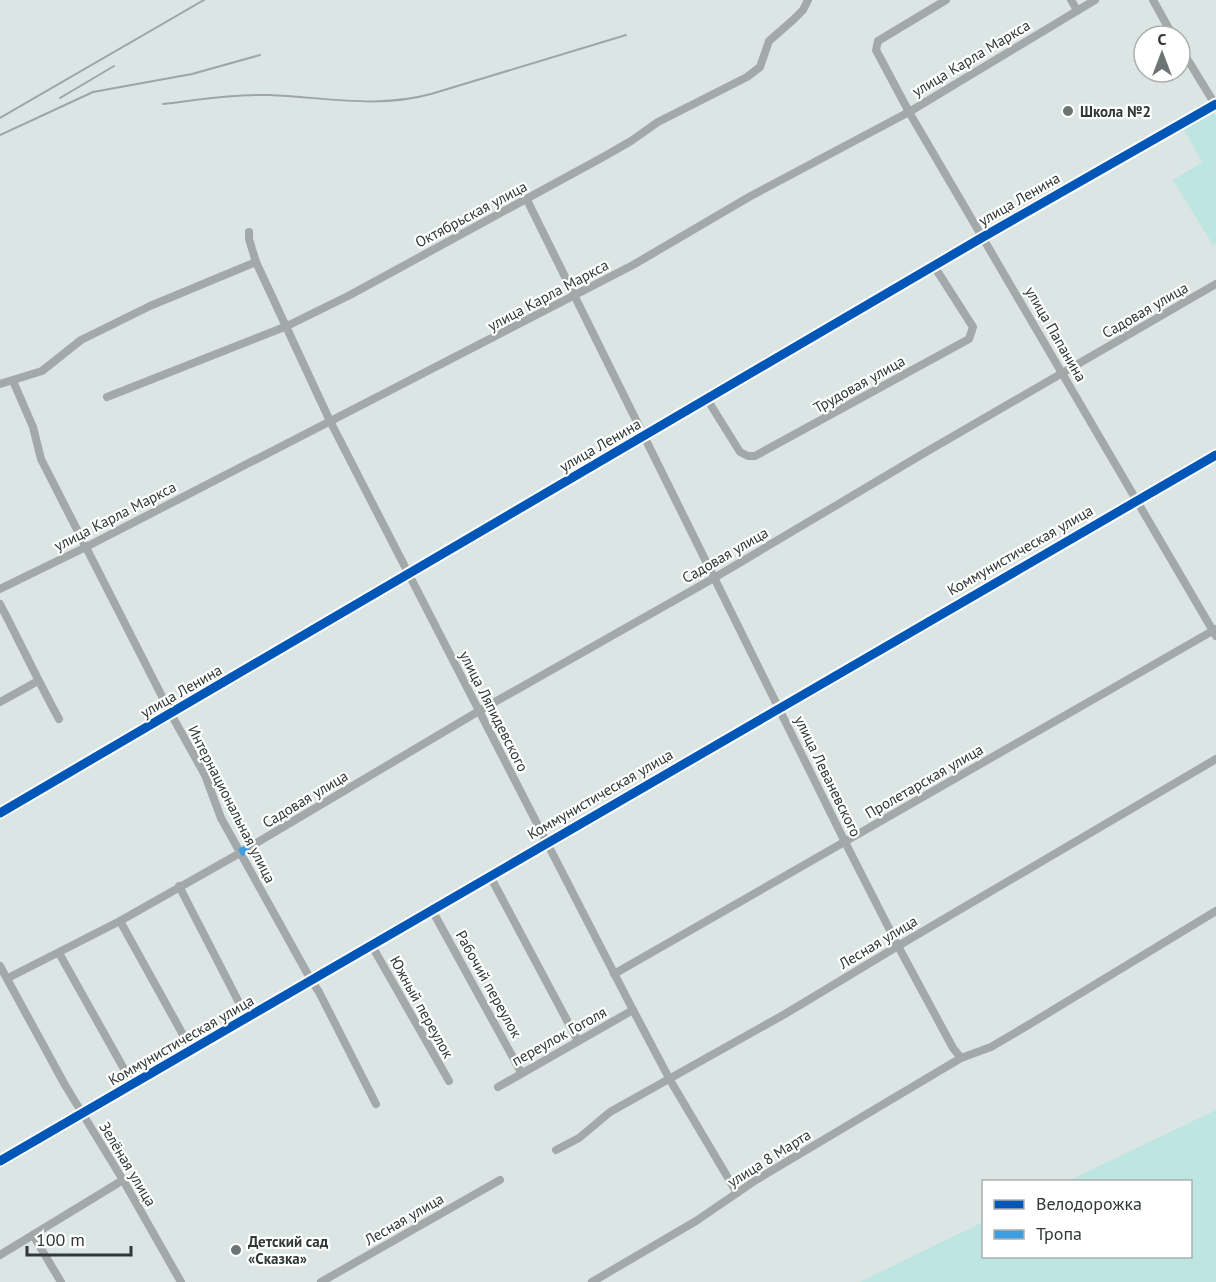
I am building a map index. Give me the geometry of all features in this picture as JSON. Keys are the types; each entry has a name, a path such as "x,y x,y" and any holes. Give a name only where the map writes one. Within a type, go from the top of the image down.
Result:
{"street":[{"name":"Октябрьская улица","path":"107,397 287,326 359,290 527,200 632,141 658,122 747,77 760,67 769,41 798,15 808,0"},
{"name":"улица Папанина","path":"946,0 883,38 876,45 876,50 909,112 1215,632"},
{"path":"1071,0 1077,10"},
{"name":"улица Карла Маркса","path":"0,589 87,547 633,265 749,197 909,112 1095,0"},
{"path":"1153,0 1166,24"},
{"path":"1192,66 1216,105"},
{"name":"улица Ленина","path":"0,813 983,237 1216,105"},
{"name":"улица Леваневского","path":"527,200 845,842 898,946 961,1058"},
{"name":"улица Ляпидевского","path":"249,232 250,245 256,262 330,422 633,1010 670,1080 737,1192"},
{"path":"0,384 42,371 74,344 256,262"},
{"name":"Трудовая улица","path":"707,399 740,452 748,456 755,456 969,339 972,327 934,266"},
{"name":"Садовая улица","path":"248,848 479,711 714,578 1216,284"},
{"name":"Интернациональная улица","path":"13,381 33,427 42,459 171,714 205,775 221,818 319,992 376,1104"},
{"name":"Коммунистическая улица","path":"0,1161 1216,454"},
{"path":"0,604 59,719"},
{"name":"Пролетарская улица","path":"614,974 1215,632"},
{"path":"0,702 38,681"},
{"name":"Лесная улица","path":"556,1150 579,1138 609,1112 785,1014 1216,759"},
{"path":"8,978 120,921 240,853"},
{"path":"490,876 578,1041"},
{"path":"179,886 247,1018"},
{"name":"Рабочий переулок","path":"432,910 521,1072"},
{"path":"961,1058 975,1054 1040,1018 1216,911"},
{"path":"120,921 192,1051"},
{"name":"Южный переулок","path":"372,945 449,1081"},
{"path":"59,953 133,1085"},
{"name":"Зелёная улица","path":"0,966 82,1115 123,1180 181,1282"},
{"name":"переулок Гоголя","path":"498,1087 633,1010"},
{"name":"улица 8 Марта","path":"592,1282 696,1221 737,1192 961,1058"},
{"path":"0,1255 123,1180"},
{"name":"Лесная улица","path":"321,1282 500,1180"},
{"path":"33,1235 61,1282"}],"shaded area":[{"path":"1212,111 1216,117 1216,243 1213,245 1173,180 1202,162 1183,128"},
{"path":"1216,1110 1216,1282 860,1282 982,1222 982,1258 1192,1258 1192,1180 1070,1180"}],"railway":[{"path":"0,118 204,0"},
{"path":"163,104 256,95 350,101 390,101 411,98 626,35"},
{"path":"0,135 93,92 192,74 260,55"},
{"path":"60,98 114,66"}],"marked path":[{"path":"240,853 248,848"}],"cycle path":[{"path":"0,813 983,237 1216,104"},
{"path":"0,1161 1216,455"}],"place":[{"name":"Школа №2","path":"1068,111"},
{"name":"Детский сад «Сказка»","path":"236,1250"}]}
